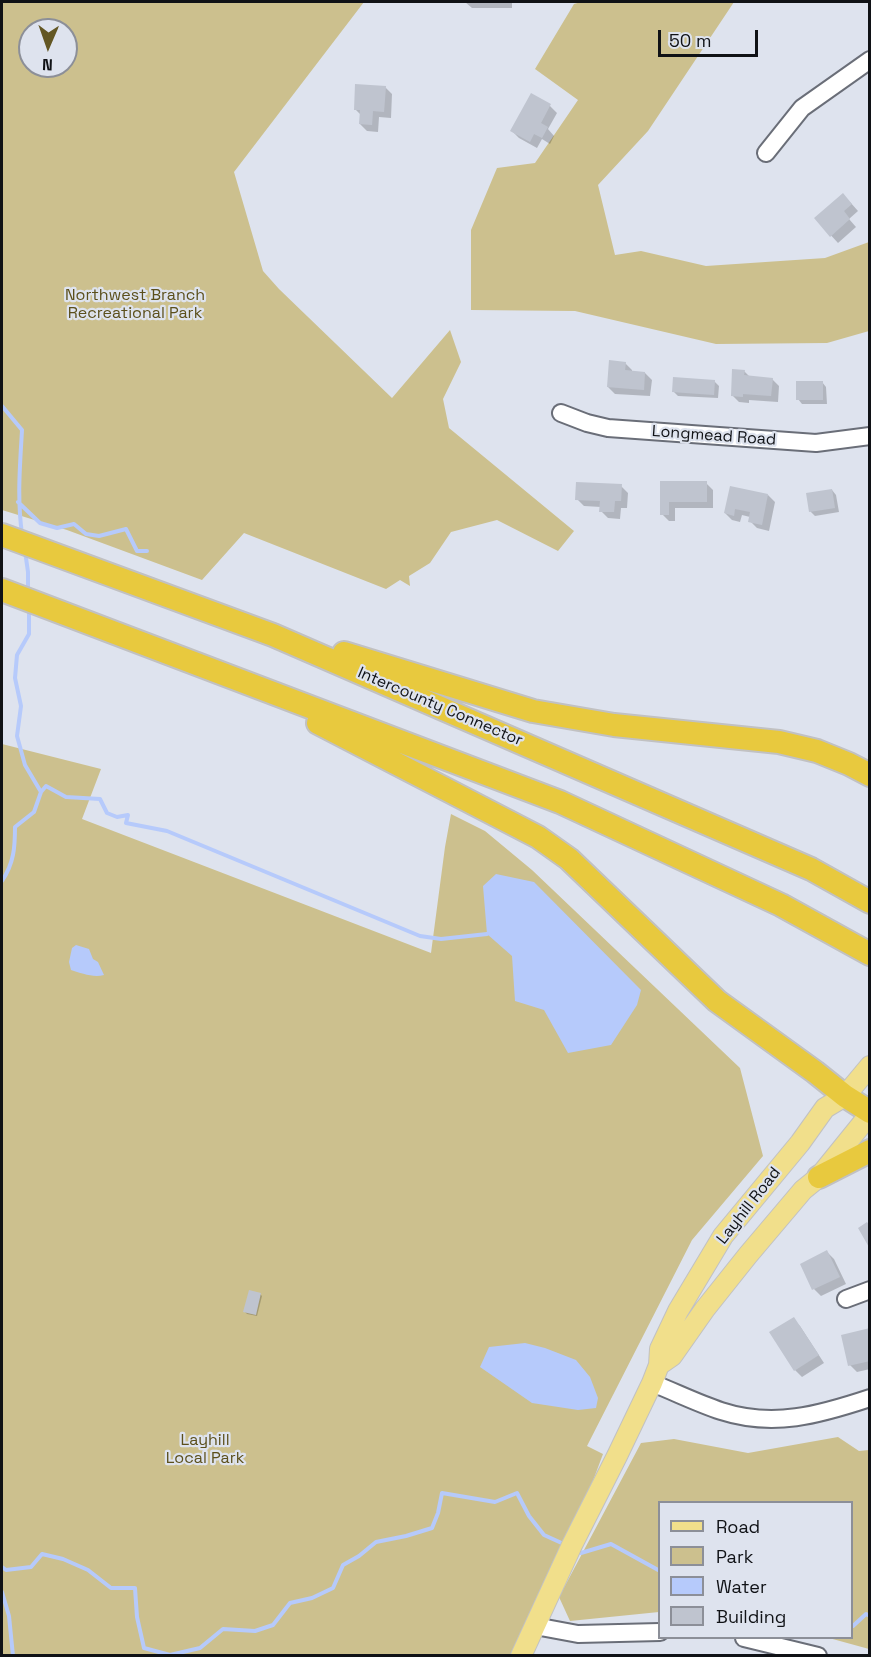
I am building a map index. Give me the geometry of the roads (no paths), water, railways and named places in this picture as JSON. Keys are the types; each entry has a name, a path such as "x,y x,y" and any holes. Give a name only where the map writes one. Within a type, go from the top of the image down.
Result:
{"highway":[{"name":"Intercounty Connector","path":"2,535 273,635 811,869 870,902"},
{"path":"2,590 560,802 781,905 870,954"},
{"path":"273,635 369,660 532,711 614,725 779,742 817,751 870,775"},
{"path":"226,675 538,837 569,859 717,1001 870,1113"},
{"path":"819,1177 870,1151"}],"main road":[{"name":"Layhill Road","path":"520,1656 652,1383 659,1365 660,1349 678,1311 723,1236 800,1143 825,1108 845,1096 870,1066"},
{"name":"Layhill Road","path":"659,1365 672,1356 705,1309 748,1256 803,1190 819,1177 870,1113"}],"street":[{"path":"766,153 802,108 870,60"},
{"name":"Longmead Road","path":"561,413 608,428 816,443 870,436"},
{"path":"846,1299 870,1290"},
{"path":"652,1383 721,1411 751,1418 782,1419 827,1412 870,1398"},
{"path":"535,1626 578,1634 658,1632"},
{"path":"748,1639 818,1656"}],"water":[{"path":"496,874 534,882 641,990 637,1005 611,1045 568,1053 544,1010 515,1001 512,956 487,934 483,886"},
{"path":"76,945 89,949 104,975 91,976 71,970 69,962 72,948"},
{"path":"525,1343 576,1360 590,1377 598,1398 596,1408 578,1410 532,1403 480,1367 489,1347"}],"waterway":[{"path":"2,406 22,430 19,495 22,534"},
{"path":"18,502 40,523 57,528 74,524 86,534 99,536 126,529 137,551 147,551"},
{"path":"25,551 28,591"},
{"path":"2,881 13,855 15,827 34,812 41,792 25,765 17,736 21,706 15,678 17,655 29,634 29,607"},
{"path":"41,792 46,786 66,797 100,799 107,813 117,817 128,815 126,823 167,831 420,936 441,939 487,934"},
{"path":"2,1567 6,1570 31,1567 42,1554 63,1559 88,1570 111,1588 135,1588 137,1617 144,1648 170,1655 200,1648 223,1629 255,1631 273,1625 290,1603 312,1598 333,1588 343,1565 376,1542 432,1528 442,1493 495,1502 517,1493 529,1516 544,1535 566,1545"},
{"path":"576,1550 581,1553 611,1544 658,1570"},
{"path":"2,1592 9,1616 13,1656"},
{"path":"853,1626 866,1614 870,1616"}],"park label":[{"name":"Northwest Branch Recreational Park","path":"135,305"},
{"name":"Layhill Local Park","path":"205,1450"}]}
